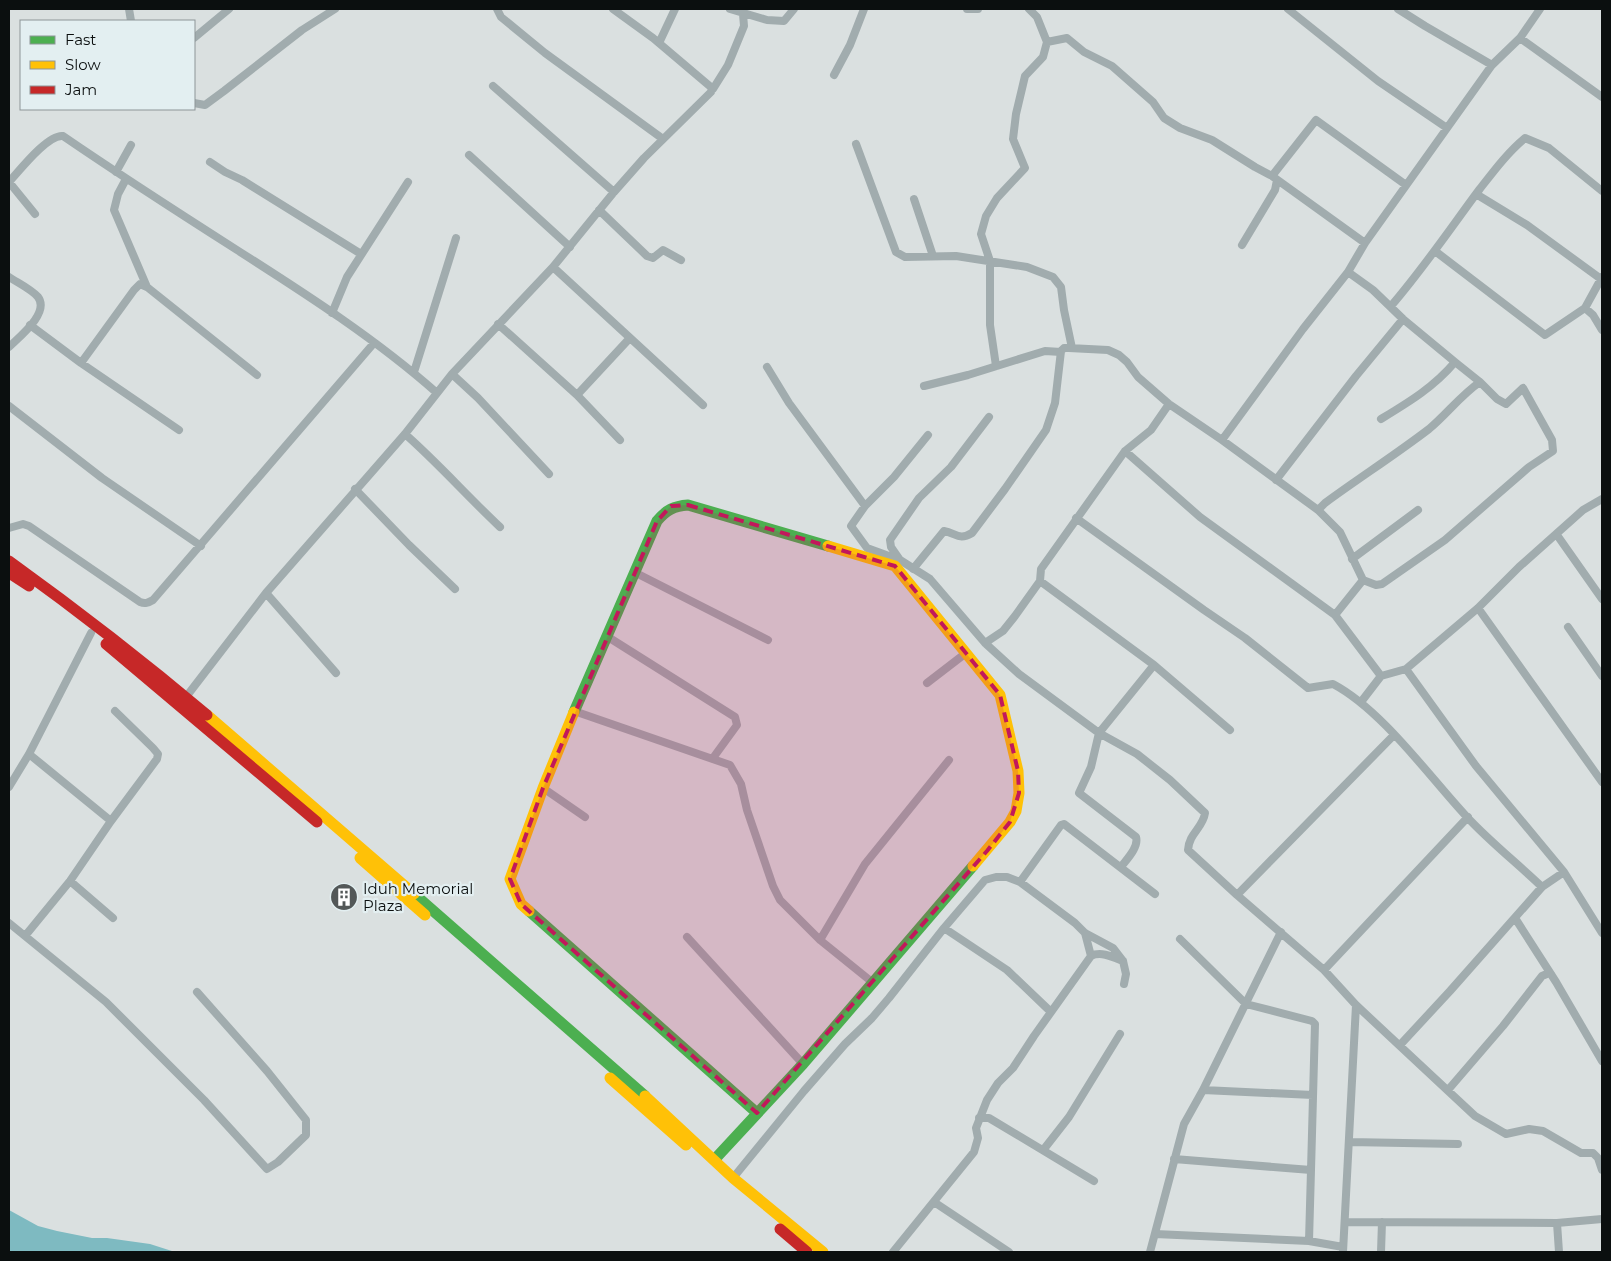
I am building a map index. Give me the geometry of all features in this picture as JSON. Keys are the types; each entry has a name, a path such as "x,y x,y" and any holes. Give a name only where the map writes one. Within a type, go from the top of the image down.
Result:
{"main road":[{"path":"715,1159 803,1064 1010,822 1016,811 1018,771 1000,695 895,566 688,505 671,506 665,510 657,521 636,573 574,711 543,788 510,879 521,904 757,1113"},
{"path":"9,561 65,601 186,697 807,1252"},
{"path":"9,573 58,606 381,870 715,1159 734,1178 823,1252"}],"street":[{"path":"195,37 229,9"},
{"path":"195,103 205,105 302,30 335,9"},
{"path":"497,9 502,17 546,53 663,139"},
{"path":"613,9 659,43 712,88"},
{"path":"659,43 675,9"},
{"path":"730,9 767,20 784,21 794,9"},
{"path":"834,75 850,45 864,9"},
{"path":"967,9 978,9"},
{"path":"996,366 990,325 990,262 981,234 986,216 997,198 1025,168 1013,139 1016,114 1025,76 1043,57 1047,42 1037,17 1029,9"},
{"path":"1288,9 1378,81 1447,128"},
{"path":"1398,9 1492,65"},
{"path":"1222,440 1303,329 1348,272 1365,243 1492,65 1520,38 1538,10"},
{"path":"186,697 266,593 404,434 452,374 553,267 614,192 663,139 711,92 728,65 744,26 743,14"},
{"path":"1047,42 1066,38 1084,52 1112,66 1152,102 1164,118 1180,128 1212,140 1273,177 1365,243"},
{"path":"1520,38 1602,97"},
{"path":"493,86 614,192"},
{"path":"1242,246 1275,190 1272,176 1316,120 1406,185"},
{"path":"35,214 9,182 53,138 63,136 332,313 414,372 437,393"},
{"path":"1391,306 1417,277 1476,194 1513,148 1525,138 1549,148 1602,191"},
{"path":"856,144 896,252 905,257 956,256 1027,267 1053,277 1061,287 1072,348"},
{"path":"116,172 131,145"},
{"path":"469,155 570,247"},
{"path":"210,162 361,254"},
{"path":"126,179 118,194 114,210 147,287"},
{"path":"332,313 347,277 408,182"},
{"path":"1435,251 1545,335 1585,308 1602,278 1527,225 1476,194"},
{"path":"914,199 933,256"},
{"path":"599,210 646,256 653,258 663,250 681,260"},
{"path":"414,372 456,238"},
{"path":"553,267 629,339 703,405"},
{"path":"913,569 944,531 959,537 965,537 972,533 1028,457 1046,430 1052,416 1058,388 1061,352 1064,348 1072,348 1108,350 1119,355 1138,377 1169,404 1318,510 1340,532 1363,580 1376,585 1382,584 1445,540 1529,467 1553,452 1552,440 1523,388 1506,404 1497,399 1480,382 1403,319 1373,290 1348,272"},
{"path":"9,277 37,296 40,301 41,310 30,326 9,348"},
{"path":"81,363 140,284 147,287 257,375"},
{"path":"1585,308 1593,315 1602,330"},
{"path":"1276,480 1356,376 1403,319"},
{"path":"498,324 577,395 620,440"},
{"path":"30,326 179,430"},
{"path":"577,395 629,339"},
{"path":"9,528 23,524 29,526 140,602 144,603 153,600 374,343"},
{"path":"924,386 968,375 1045,351 1061,352"},
{"path":"1381,419 1419,396 1435,383 1455,362"},
{"path":"767,367 789,403 865,506"},
{"path":"452,374 478,398 549,474"},
{"path":"1318,510 1324,503 1428,429 1455,405 1470,388 1480,382"},
{"path":"985,642 1003,631 1040,581 1041,569 1076,518 1125,451 1151,430 1169,404"},
{"path":"9,406 102,478 201,546"},
{"path":"900,560 891,547 890,540 919,498 951,467 989,417"},
{"path":"404,434 424,451 500,527"},
{"path":"928,435 894,477 865,506 851,526 867,548 900,560 930,579 985,642 1019,674 1099,734 1137,754 1170,780 1205,813 1204,820 1189,840 1188,850 1237,896 1324,970 1356,1005 1475,1116 1506,1134 1529,1129 1543,1131 1582,1153 1600,1156 1602,1170"},
{"path":"1125,451 1200,517 1335,615 1381,676"},
{"path":"355,489 455,589"},
{"path":"1361,702 1381,676 1406,670 1478,608 1519,567 1583,510 1602,499"},
{"path":"1352,559 1418,510"},
{"path":"1076,518 1245,638 1308,688 1333,684 1361,702 1394,735 1468,818 1542,887"},
{"path":"1557,535 1602,599"},
{"path":"636,573 768,640"},
{"path":"1335,615 1363,580"},
{"path":"1040,581 1154,665 1230,730"},
{"path":"266,593 336,672"},
{"path":"1478,608 1599,772 1602,782"},
{"path":"1568,627 1602,676"},
{"path":"9,787 29,754 91,633"},
{"path":"608,636 735,717 737,724 713,758"},
{"path":"927,682 966,653"},
{"path":"1121,867 1134,849 1137,841 1136,837 1079,792 1091,767 1099,734 1154,665"},
{"path":"1406,670 1476,766 1564,872 1602,933"},
{"path":"25,936 70,882 111,821 157,759 158,754 115,711"},
{"path":"574,711 730,765 736,773 780,900 820,940 872,982"},
{"path":"1237,896 1394,735"},
{"path":"29,754 111,821"},
{"path":"820,940 865,864 949,760"},
{"path":"543,788 585,817"},
{"path":"1324,970 1468,818"},
{"path":"1020,882 1061,825 1064,824 1155,894"},
{"path":"1400,1045 1542,887 1564,872"},
{"path":"734,1178 804,1091 889,998 944,928 985,880 1007,877 1020,882 1075,923 1085,934 1113,948 1123,961 1126,974 1124,984"},
{"path":"70,882 113,918"},
{"path":"1515,918 1551,974 1602,1061"},
{"path":"9,923 106,1002 197,1093 267,1169 278,1162 306,1134 306,1120 267,1071 197,992"},
{"path":"944,928 1007,970 1051,1012"},
{"path":"1150,1252 1184,1124 1203,1090 1281,932"},
{"path":"1085,934 1090,956"},
{"path":"687,937 803,1064"},
{"path":"1180,938 1246,1004 1312,1021 1315,1024 1308,1241"},
{"path":"893,1252 974,1152 978,1138 976,1128 987,1100 998,1083 1013,1068 1090,956 1096,953 1123,961"},
{"path":"1448,1090 1504,1026 1542,976 1551,974"},
{"path":"1155,1234 1308,1241 1343,1250 1346,1222 1356,1005"},
{"path":"1044,1150 1069,1117 1120,1034"},
{"path":"1203,1090 1313,1095"},
{"path":"980,1118 989,1118 1094,1181"},
{"path":"1349,1142 1458,1144"},
{"path":"1174,1159 1311,1170"},
{"path":"934,1202 1009,1252"},
{"path":"1346,1222 1557,1223 1602,1219"},
{"path":"1381,1252 1382,1222"},
{"path":"1557,1223 1559,1252"}],"highlighted area":[{"path":"688,505 895,566 1000,695 1018,771 1019,793 1010,822 987,851 757,1113 521,904 510,879 543,788 657,521 671,506"}],"water":[{"path":"9,1210 38,1226 57,1231 92,1238 107,1238 150,1244 175,1252 9,1252"}],"traffic: fast":[{"path":"574,712 657,521 667,511 679,506 688,505 828,546"},
{"path":"715,1159 803,1064 973,866"},
{"path":"414,894 645,1096"},
{"path":"529,911 757,1113"}],"traffic: slow":[{"path":"828,546 895,566 1000,695 1018,771 1019,793 1016,811 1010,822 973,866"},
{"path":"529,911 521,904 510,879 543,788 574,712"},
{"path":"207,715 414,894"},
{"path":"360,858 425,915"},
{"path":"610,1078 686,1145"},
{"path":"645,1096 733,1178 823,1252"}],"traffic: jam":[{"path":"9,561 110,636 207,715"},
{"path":"9,573 29,586"},
{"path":"106,644 317,822"},
{"path":"780,1229 807,1252"}],"place":[{"name":"Iduh Memorial Plaza","path":"344,897"}]}
